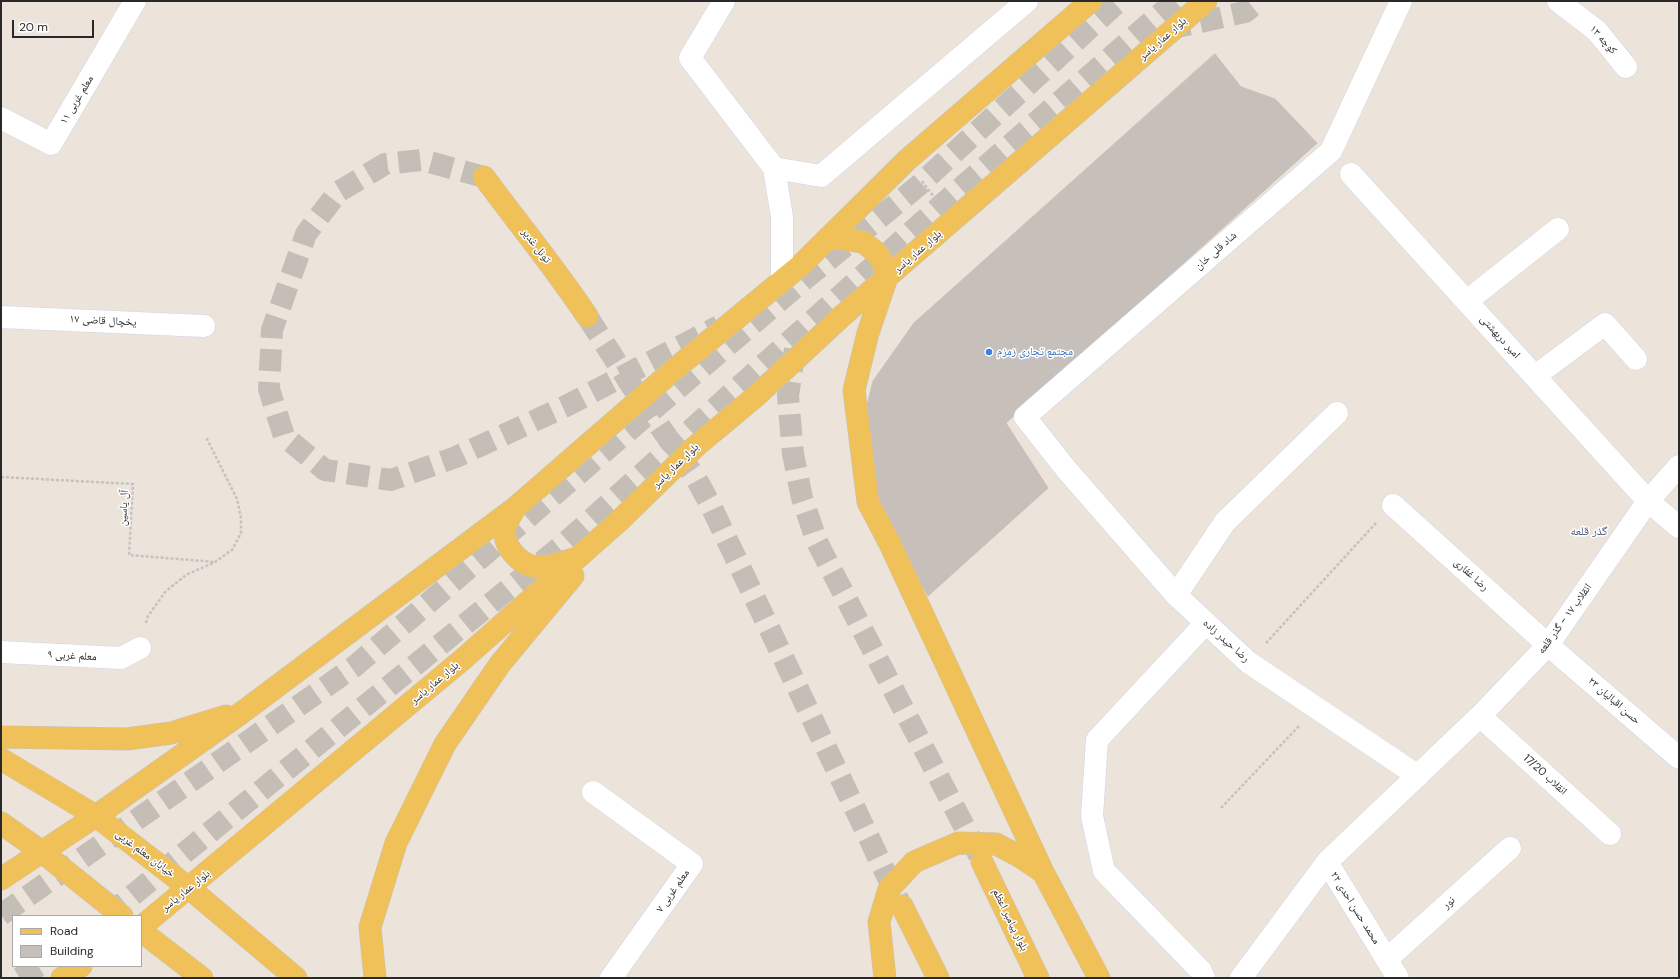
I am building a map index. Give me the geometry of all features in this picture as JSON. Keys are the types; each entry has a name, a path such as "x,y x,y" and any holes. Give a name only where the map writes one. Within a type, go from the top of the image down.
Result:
{"main road":[{"path":"1,880 96,816 244,711 515,508 676,368 800,266 907,160 1091,1"},
{"name":"بلوار عمار یاسر","path":"142,926 462,660 618,522 695,447 755,397 842,316 886,280 1206,1"},
{"name":"تونل غدیر","path":"484,177 528,237 560,276 587,316"},
{"path":"829,237 863,242 877,253 885,267 886,280 868,333 854,390 868,502 1043,872 1099,978"},
{"path":"515,508 506,525 505,536 510,550 521,561 536,567 547,566 577,558"},
{"path":"375,978 370,927 396,844 445,744 500,664 618,522"},
{"path":"1,737 127,739 171,733 244,711"},
{"name":"خیابان معلم غربی","path":"1,759 96,816 189,888 296,978"},
{"path":"1,823 42,852 121,915"},
{"path":"885,978 879,922 889,889 914,862 958,843 996,844 1019,856 1043,872"},
{"name":"بلوار پیامبر اعظم","path":"982,862 1038,978"},
{"path":"902,906 938,978"},
{"path":"142,932 202,978"},
{"path":"62,978 79,967"}],"street":[{"path":"724,1 690,58 774,168 782,217 782,280"},
{"path":"774,168 821,176 1027,1"},
{"name":"شاد قلی خان","path":"1066,469 1025,417 1331,151 1401,1"},
{"name":"کوچه ۱۳","path":"1568,4 1597,31 1626,67"},
{"name":"معلم غربی ۱۱","path":"1,118 51,144 133,5"},
{"name":"امیر دربهشتی","path":"1351,174 1648,501 1679,527"},
{"path":"1467,301 1558,230"},
{"name":"۱۷ یخچال قاضی","path":"1,317 204,326"},
{"path":"1535,376 1605,324 1636,359"},
{"path":"1176,595 1225,522 1338,414"},
{"name":"انقلاب ۱۷ - گذر قلعه","path":"1418,776 1480,716 1548,644 1648,501 1679,466"},
{"name":"رضا حیدر زاده","path":"1066,469 1176,595 1248,662 1418,776"},
{"name":"رضا غفاری","path":"1393,505 1548,644"},
{"path":"1204,978 1201,971 1104,871 1092,816 1097,740 1206,623"},
{"name":"۲۳ حسن اقبالیان","path":"1548,644 1679,758"},
{"name":"معلم غربی ۹","path":"1,652 121,658 140,648"},
{"name":"انقلاب 17/20","path":"1480,716 1610,834"},
{"name":"۲۲ محمد حسن احدی","path":"1398,978 1327,862 1418,776"},
{"name":"معلم غربی ۷","path":"593,792 692,864 611,978"},
{"name":"نور","path":"1387,959 1510,848"},
{"path":"1241,978 1327,862"}],"path":[{"path":"907,160 952,222"},
{"path":"140,648 148,616 166,591 186,575 215,562 232,550 241,533 241,518 237,499 206,438"},
{"name":"آل یاسین","path":"1,477 133,484 129,555 215,562"},
{"path":"1248,662 1393,505"},
{"path":"1221,808 1316,708"}],"building":[{"name":"مجتمع تجاری زمزم","path":"1215,54 1241,87 1275,99 1317,143 1006,423 1048,488 928,596 872,494 861,431 873,381 914,323"}],"tunnel":[{"path":"1,915 355,666 805,279 918,186 1119,1"},
{"path":"108,915 565,543 939,207 1175,1"},
{"path":"1168,29 1245,12 1259,1"},
{"path":"484,177 422,160 385,164 338,192 306,234 272,330 269,389 284,436 325,470 391,480 456,457 564,407 719,326"},
{"path":"587,316 633,388 697,480 710,504 899,901"},
{"path":"795,349 788,396 793,454 802,498 817,542 981,859"},
{"path":"20,978 36,967"}],"place":[{"name":"مجتمع تجاری زمزم","path":"989,352"}],"district":[{"name":"گذر قلعه","path":"1589,532"}]}
